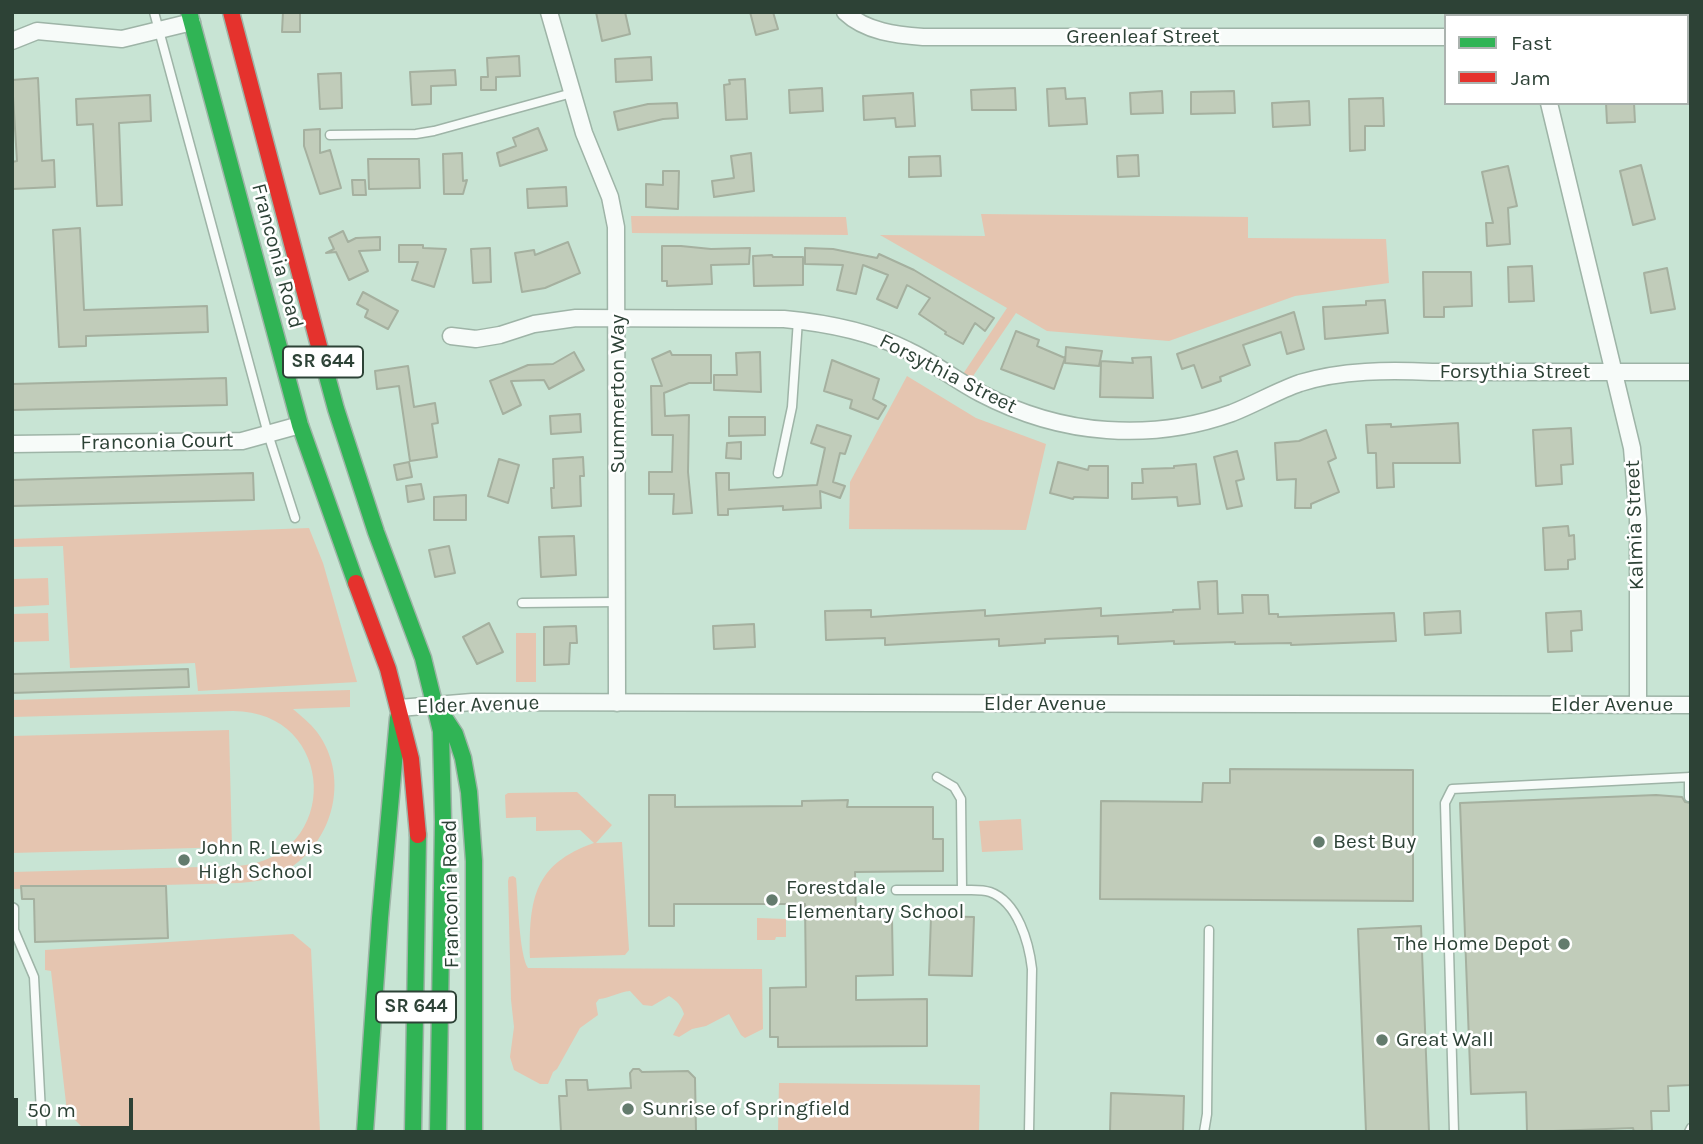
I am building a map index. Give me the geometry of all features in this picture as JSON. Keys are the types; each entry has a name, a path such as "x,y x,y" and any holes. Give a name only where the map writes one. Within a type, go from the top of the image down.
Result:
{"main road":[{"name":"Franconia Road","path":"231,12 336,409 368,507 423,658 436,705 442,744 443,809 438,1132"},
{"name":"Franconia Road","path":"191,17 300,425 399,708 411,760 418,835 414,1132"},
{"name":"Franconia Road","path":"436,705 456,734 469,792 474,861 474,1132"},
{"name":"Franconia Road","path":"365,1132 380,918 399,708"}],"street":[{"name":"Summerton Way","path":"549,12 572,93 612,205 616,227 617,703"},
{"name":"Greenleaf Street","path":"845,12 868,27 886,33 923,37 1444,37"},
{"path":"12,41 37,31 112,39 134,37 159,31 191,17"},
{"name":"Kalmia Street","path":"1549,105 1632,448 1637,488 1638,705"},
{"name":"Forsythia Street","path":"451,336 476,339 557,320 798,320 872,335 906,349 978,393 1039,418 1110,430 1153,430 1201,422 1231,413 1301,383 1357,372 1691,372"},
{"name":"Franconia Court","path":"12,444 242,441 300,425"},
{"name":"Elder Avenue","path":"399,708 472,702 1691,705"}],"lane":[{"path":"154,12 268,434 295,518"},
{"path":"330,135 415,134 434,131 572,93"},
{"path":"778,473 792,407 798,320"},
{"path":"522,603 617,602"},
{"path":"937,777 954,786 961,799 962,890"},
{"path":"1454,1132 1445,803 1452,789 1690,777 1689,797"},
{"path":"896,890 991,892 1015,915 1030,951 1032,969 1029,1132"},
{"path":"12,907 15,930 34,977 42,1132"},
{"path":"1204,1132 1207,1114 1209,930"},
{"path":"1207,1114 1211,1132"}],"shaded area":[{"path":"981,214 1248,217 1248,238 1386,239 1389,283 1295,296 1169,341 1047,331 1016,313 971,379 963,374 1007,308 880,235 985,236"},
{"path":"631,216 846,217 848,235 632,233"},
{"path":"907,376 976,418 1046,444 1026,530 849,529 850,482"},
{"path":"309,528 323,563 357,682 198,691 195,663 70,668 63,546 12,547 12,539"},
{"path":"48,578 49,605 12,607 12,579"},
{"path":"48,613 49,641 12,642 12,614"},
{"path":"516,633 536,633 536,682 516,682"},
{"path":"350,690 350,707 293,709 317,732 328,751 333,770 334,791 324,830 313,847 298,862 280,874 239,883 12,889 12,872 238,866 272,857 296,838 310,813 314,786 308,758 292,734 267,717 233,711 12,717 12,700"},
{"path":"229,730 232,847 12,853 12,736"},
{"path":"577,792 612,825 596,843 622,842 629,950 625,955 530,958 531,918 539,886 547,873 559,862 594,843 580,830 536,831 536,817 506,818 505,795"},
{"path":"1021,819 1023,850 982,852 979,821"},
{"path":"509,877 516,878 521,939 528,968 762,969 763,1029 745,1038 729,1014 679,1037 673,1035 684,1014 674,1000 669,996 652,1006 643,1005 630,991 599,999 596,1003 598,1015 580,1028 548,1084 540,1084 514,1070 510,1057 514,1027 508,881"},
{"path":"757,918 786,919 786,937 757,940"},
{"path":"293,934 311,949 320,1132 87,1132 67,1112 51,971 45,970 45,950"},
{"path":"779,1083 980,1085 979,1132 778,1132"}],"building":[{"path":"283,12 300,12 300,32 282,32"},
{"path":"596,12 625,12 630,34 602,41"},
{"path":"750,12 773,12 778,29 756,35"},
{"path":"519,56 520,76 496,77 496,90 481,90 481,77 488,77 487,58"},
{"path":"651,57 652,80 616,82 615,59"},
{"path":"455,70 456,85 431,86 431,104 412,105 410,72"},
{"path":"341,73 342,108 320,109 318,74"},
{"path":"38,78 42,161 54,160 55,187 12,189 12,162 17,161 12,80"},
{"path":"745,79 747,119 726,120 724,85 730,84 729,80"},
{"path":"822,88 823,111 790,113 789,90"},
{"path":"1015,88 1016,110 972,110 971,90"},
{"path":"1065,88 1066,99 1085,98 1087,124 1049,126 1047,89"},
{"path":"1162,91 1163,113 1131,114 1130,93"},
{"path":"1234,91 1235,113 1191,114 1191,92"},
{"path":"913,93 915,126 896,127 895,118 864,120 863,96"},
{"path":"150,95 151,121 119,123 122,205 97,206 93,124 77,125 76,99"},
{"path":"1383,98 1384,126 1365,126 1365,150 1350,151 1349,99"},
{"path":"1309,101 1310,125 1273,127 1272,103"},
{"path":"677,103 678,118 618,130 614,112 648,104"},
{"path":"1606,105 1634,105 1635,122 1607,123"},
{"path":"538,128 547,150 500,166 497,153 516,146 513,138"},
{"path":"320,129 320,153 330,150 341,188 320,194 304,146 304,130"},
{"path":"462,153 463,181 467,180 463,194 444,194 443,154"},
{"path":"751,153 754,191 714,197 712,181 734,178 731,156"},
{"path":"1138,155 1139,176 1118,177 1117,156"},
{"path":"940,156 941,176 909,177 909,157"},
{"path":"368,159 419,159 420,188 369,189"},
{"path":"1641,165 1655,219 1633,225 1620,171"},
{"path":"1508,166 1517,206 1508,208 1510,244 1487,246 1486,223 1493,223 1482,172"},
{"path":"663,171 679,171 678,209 646,207 646,184 663,185"},
{"path":"352,180 365,180 366,195 353,195"},
{"path":"566,187 567,206 528,208 527,189"},
{"path":"80,228 84,310 207,306 208,332 86,336 86,346 59,347 53,230"},
{"path":"343,231 348,242 356,238 380,237 380,250 359,251 368,271 349,280 336,252 326,253 334,249 329,238"},
{"path":"568,242 580,273 545,288 522,292 515,253 534,250 535,255"},
{"path":"399,245 446,249 434,287 412,280 418,262 399,262"},
{"path":"662,246 750,248 749,264 711,265 712,284 667,286 667,281 662,281"},
{"path":"490,248 491,282 473,283 471,249"},
{"path":"805,248 833,249 877,258 879,254 914,270 994,318 985,331 975,323 963,344 919,314 930,298 907,285 897,308 877,299 888,275 863,265 856,294 837,290 843,265 805,264"},
{"path":"753,256 803,257 803,285 754,286"},
{"path":"1532,266 1534,301 1509,302 1508,267"},
{"path":"1667,268 1675,309 1651,313 1644,273"},
{"path":"1423,272 1471,272 1472,306 1444,307 1444,317 1424,317"},
{"path":"363,292 398,311 388,329 365,317 368,310 357,304"},
{"path":"1385,300 1388,333 1325,339 1323,307 1366,305 1366,301"},
{"path":"1294,312 1304,349 1287,354 1281,332 1243,345 1250,365 1220,377 1221,381 1202,388 1194,365 1182,369 1177,354"},
{"path":"1016,331 1039,340 1037,346 1065,358 1054,389 1001,369"},
{"path":"1066,347 1102,351 1099,366 1065,363"},
{"path":"670,351 672,355 711,355 711,383 689,383 664,393 665,416 689,415 688,472 692,513 673,514 674,494 649,494 649,472 672,472 673,435 652,435 651,386 662,386 652,359"},
{"path":"574,352 584,370 549,389 544,380 511,381 521,405 503,414 490,381 528,365 553,364"},
{"path":"760,352 761,392 714,390 714,375 737,375 736,353"},
{"path":"1151,357 1153,398 1100,397 1101,361 1133,363 1132,358"},
{"path":"832,360 879,379 873,399 886,406 878,419 850,408 852,400 824,391"},
{"path":"408,366 414,407 435,403 438,423 432,424 437,457 410,461 399,386 377,389 375,371"},
{"path":"226,378 227,405 12,410 12,384"},
{"path":"580,414 581,432 551,434 550,416"},
{"path":"729,417 765,417 765,435 729,436"},
{"path":"1458,423 1460,463 1393,463 1394,487 1377,488 1376,453 1368,453 1366,425 1391,424 1391,427"},
{"path":"817,425 851,436 845,454 840,453 833,482 845,486 840,498 820,491 821,508 783,510 783,506 728,509 728,515 718,515 716,473 729,473 729,490 817,485 825,448 811,443"},
{"path":"1571,428 1573,464 1561,465 1562,484 1536,486 1533,430"},
{"path":"1326,430 1336,458 1328,462 1339,492 1311,504 1311,508 1295,508 1296,479 1277,480 1275,443 1299,441"},
{"path":"741,442 741,459 726,458 727,443"},
{"path":"1237,451 1244,479 1236,481 1242,506 1227,509 1214,457"},
{"path":"583,457 584,476 580,476 581,506 552,508 553,459"},
{"path":"499,459 519,465 508,503 488,496"},
{"path":"409,462 412,477 397,480 394,465"},
{"path":"1058,462 1088,470 1089,466 1108,466 1108,498 1073,499 1050,493"},
{"path":"1196,464 1200,504 1178,506 1177,497 1132,499 1132,483 1143,483 1142,469"},
{"path":"253,473 254,500 12,506 12,480"},
{"path":"421,484 424,499 408,502 406,486"},
{"path":"466,495 466,520 434,520 434,497"},
{"path":"1568,526 1569,536 1574,535 1575,559 1568,560 1568,569 1545,570 1543,528"},
{"path":"574,536 576,575 541,577 539,537"},
{"path":"449,546 455,573 435,577 429,550"},
{"path":"1217,581 1218,614 1243,613 1242,595 1268,595 1269,614 1278,614 1278,617 1394,613 1396,641 1291,645 1235,642 1174,644 1174,641 1118,644 1118,636 1045,639 1045,643 999,646 999,639 885,645 885,638 826,640 825,611 871,610 871,617 985,610 985,616 1101,608 1101,616 1173,612 1200,609 1198,582"},
{"path":"1460,611 1461,633 1425,635 1424,613"},
{"path":"1581,611 1582,630 1571,631 1572,651 1548,652 1546,613"},
{"path":"489,623 503,652 477,664 463,637"},
{"path":"754,624 755,647 714,649 713,626"},
{"path":"576,626 577,643 570,643 569,664 544,665 544,627"},
{"path":"188,669 189,687 12,693 12,674"},
{"path":"1230,769 1413,770 1413,901 1100,899 1101,801 1202,802 1203,783 1230,783"},
{"path":"649,795 675,795 675,807 802,806 802,801 848,800 847,807 933,807 933,839 943,839 943,871 855,872 856,919 892,919 893,975 856,976 856,1000 927,999 927,1046 778,1047 778,1037 770,1037 770,988 806,987 805,904 674,904 674,926 649,926"},
{"name":"The Home Depot","path":"1656,795 1682,797 1685,802 1691,803 1691,1085 1668,1086 1669,1111 1651,1111 1652,1132 1634,1132 1633,1128 1527,1132 1526,1092 1471,1094 1460,803"},
{"path":"21,886 166,886 168,938 35,942 34,899 22,899"},
{"path":"931,916 974,917 972,976 929,975"},
{"path":"1421,926 1429,1132 1366,1132 1358,929"},
{"name":"Sunrise of Springfield","path":"633,1069 642,1072 688,1071 695,1078 696,1132 561,1132 559,1096 567,1096 566,1080 587,1080 588,1090 631,1088 630,1073"},
{"path":"1111,1093 1184,1096 1183,1132 1110,1132"}],"traffic: fast":[{"path":"189,12 300,425 356,583"},
{"path":"324,365 376,532 423,658 441,731 443,822 438,1132"},
{"path":"438,708 455,734 463,758 469,792 474,861 474,1132"},
{"path":"365,1132 398,718"},
{"path":"413,1132 418,835"}],"traffic: jam":[{"path":"231,12 324,365"},
{"path":"356,583 388,669 411,759 418,835"}],"place":[{"name":"Best Buy","path":"1319,842"},
{"name":"John R. Lewis High School","path":"184,860"},
{"name":"Forestdale Elementary School","path":"772,900"},
{"name":"The Home Depot","path":"1564,944"},
{"name":"Great Wall","path":"1382,1040"},
{"name":"Sunrise of Springfield","path":"628,1109"}]}
